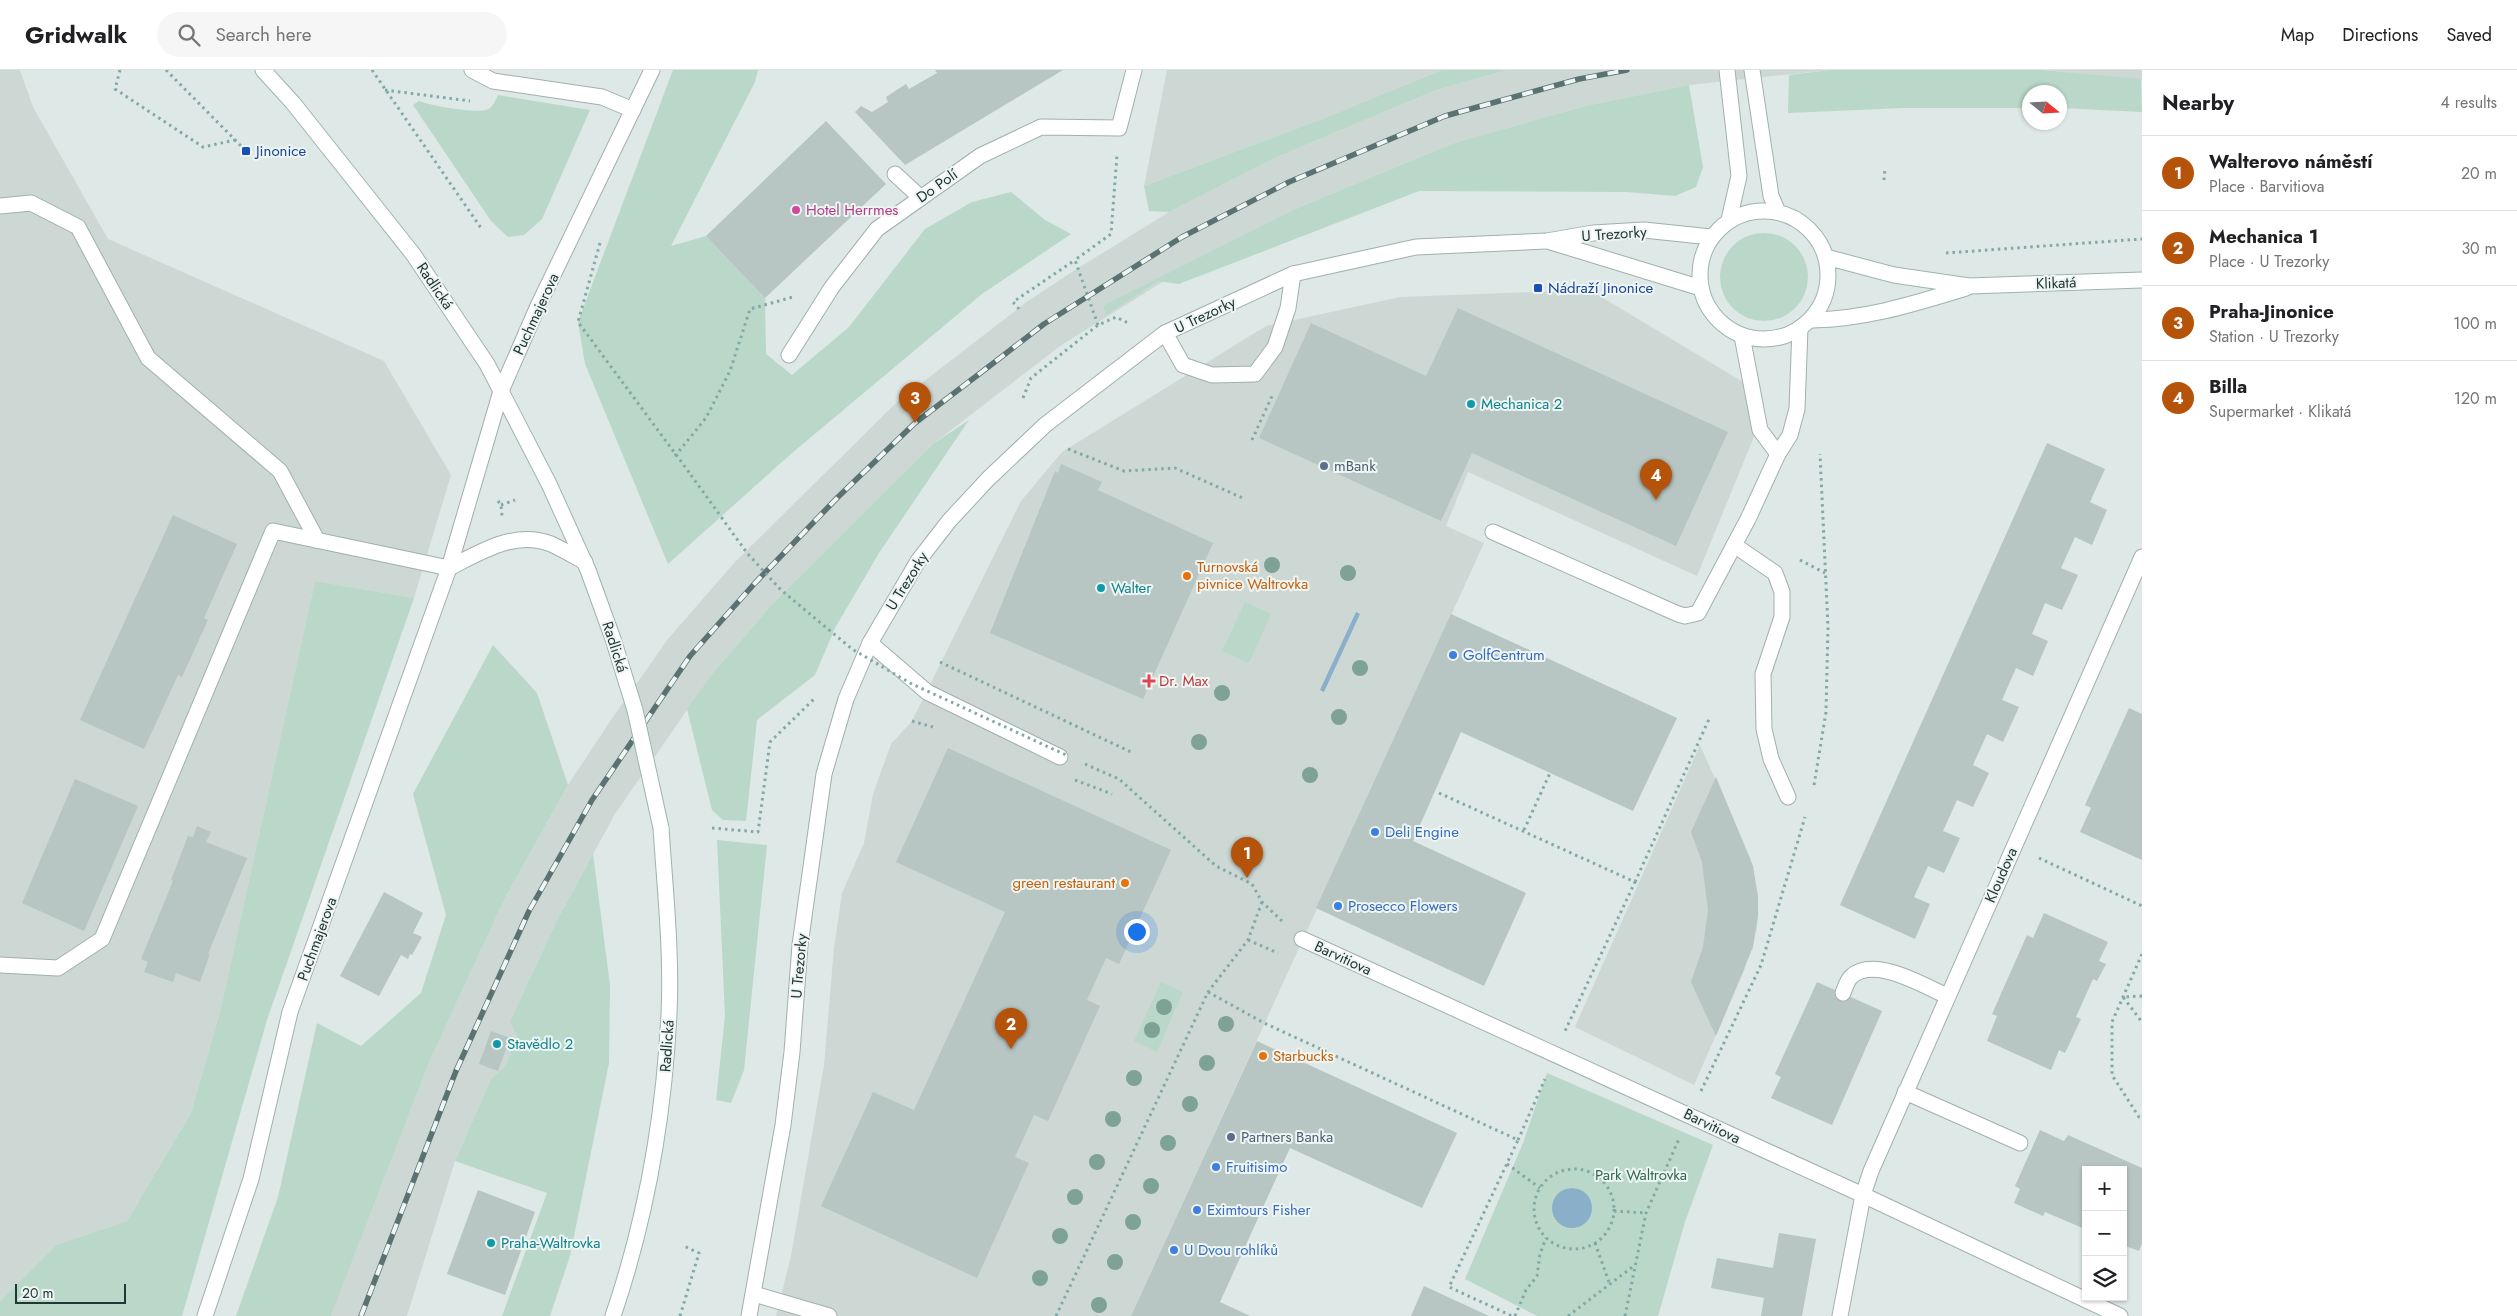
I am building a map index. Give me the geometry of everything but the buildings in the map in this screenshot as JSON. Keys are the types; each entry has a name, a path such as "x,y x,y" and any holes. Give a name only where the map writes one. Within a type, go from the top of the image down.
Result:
{"street":[{"name":"Radlická","path":"263,70 293,103 413,254 487,364 587,566 613,639 635,710 661,828 668,921 669,1012 664,1078 644,1208 628,1272 613,1316"},
{"path":"472,70 494,80 602,97 633,110"},
{"name":"Puchmajerova","path":"205,1316 251,1180 290,1012 449,568 502,391 538,306 652,70"},
{"path":"1119,128 1134,70"},
{"path":"1727,70 1739,176 1729,220"},
{"path":"1752,70 1771,196 1778,212"},
{"name":"Do Polí","path":"789,355 832,287 877,229 980,156 1041,127 1119,128"},
{"path":"895,174 921,198"},
{"path":"0,206 31,203 78,227 148,358 280,471 317,540"},
{"name":"Klikatá","path":"1761,210 1778,212 1796,219 1812,232 1826,257 1828,287 1822,305 1806,324 1782,337 1762,340 1742,336 1723,325 1708,309 1700,288 1699,271 1703,253 1711,237 1729,220 1744,213 1761,210"},
{"name":"U Trezorky","path":"749,1316 783,1125 792,1052 800,944 824,774 846,699 870,643 918,561 948,521 988,479 1045,425 1165,333 1293,274 1416,247 1547,241 1593,234 1644,230 1711,237"},
{"name":"U Trezorky","path":"1547,241 1700,288"},
{"name":"Klikatá","path":"1826,257 1894,275 1969,286 2142,280"},
{"path":"1165,333 1182,365 1212,375 1255,374 1275,347 1288,308 1293,274"},
{"name":"Klikatá","path":"1806,324 1845,320 1894,310 1969,286"},
{"path":"1493,532 1659,606 1686,616 1698,613 1703,607 1778,454 1790,435 1798,409 1806,324"},
{"path":"1742,336 1760,430 1778,454"},
{"path":"0,965 58,968 102,939 273,531 449,568 503,542 526,539 550,544 587,566"},
{"path":"1734,545 1774,573 1782,592 1782,617 1763,674 1764,728 1771,758 1788,796"},
{"name":"Kloudova","path":"1840,1316 1863,1195 1905,1092 2142,557"},
{"path":"870,643 927,692 1067,757"},
{"name":"Barvitiova","path":"1302,939 1690,1115 2120,1316"},
{"path":"1843,993 1850,977 1860,971 1886,969 1947,996"},
{"path":"1905,1092 2020,1143"},
{"path":"754,1294 829,1316"}],"path":[{"path":"120,70 115,89 203,147 235,140"},
{"path":"166,70 246,151"},
{"path":"372,70 480,228"},
{"path":"384,90 473,102"},
{"path":"1019,309 1013,302 1111,234 1119,128"},
{"path":"1884,180 1885,168"},
{"path":"602,237 578,322 747,553 781,590 852,649 910,684 1067,757"},
{"path":"1945,253 2142,239"},
{"path":"1075,260 1098,325"},
{"path":"675,456 706,418 730,371 750,309 832,287"},
{"path":"1023,398 1031,378 1098,325 1116,317 1128,323"},
{"path":"1252,440 1262,421"},
{"path":"1068,449 1124,471 1175,468 1245,499"},
{"path":"493,494 501,505 502,519"},
{"path":"501,505 515,500"},
{"path":"940,662 1131,752"},
{"path":"712,828 758,832 770,742 816,697"},
{"path":"1562,1038 1710,717"},
{"path":"1084,763 1119,779 1216,866 1252,884 1262,902 1302,939"},
{"path":"1524,830 1550,773"},
{"path":"1439,793 1635,882"},
{"path":"2014,846 2142,906"},
{"path":"1056,1316 1208,992 1248,940 1262,902"},
{"path":"1248,940 1284,956"},
{"path":"2142,954 2112,1022 2112,1075 2139,1117 2142,1118"},
{"path":"1208,992 1264,1023 1518,1140"},
{"path":"2123,997 2142,996"},
{"path":"2123,997 2142,1022"},
{"path":"1546,1238 1540,1254 1537,1276 1526,1290 1514,1316 1449,1287 1518,1140 1547,1073"},
{"path":"1625,1316 1646,1213 1681,1134"},
{"path":"1507,1164 1540,1188"},
{"path":"1580,1170 1591,1173 1608,1189 1614,1211 1607,1232 1595,1243 1578,1249 1566,1248 1546,1238 1539,1229 1534,1209 1540,1188 1547,1179 1557,1173 1580,1170"},
{"path":"1614,1211 1646,1213"},
{"path":"1595,1243 1610,1285"},
{"path":"680,1316 699,1253 684,1246"},
{"path":"1568,1316 1635,1265"}],"shaded area":[{"path":"0,70 20,70 33,107 108,239 384,361 451,475 414,598 315,581 220,1012 191,1113 127,1221 56,1245 0,1301"},
{"path":"1167,70 1442,70 1322,119 1144,186"},
{"path":"1508,70 1830,70 1689,85 1585,106 1454,143 1300,207 1196,261 1060,346 933,444 775,601 712,674 615,814 558,918 510,1021 517,1037 505,1066 491,1079 455,1161 407,1316 331,1316 430,1060 505,898 568,785 611,720 668,639 734,563 897,402 1028,301 1072,272 1169,212 1277,157 1436,90"},
{"path":"2042,70 2142,70 2142,80 2054,71"},
{"path":"1590,290 1743,382 1760,422 1697,576 1468,472 1446,526 1484,543 1131,1316 776,1316 791,1256 824,1065 834,948 842,893 864,843 873,794 891,744 912,721 1021,501 1062,452 1266,326 1400,297"},
{"path":"1700,745 1750,857 1758,897 1757,928 1744,971 1694,1085 1575,1027"}],"green space":[{"path":"673,70 758,70 755,82 671,246 706,236 765,298 766,354 792,375 849,327 925,229 972,202 1011,192 1045,220 1071,234 982,294 792,453 668,564 585,364 578,322"},
{"path":"1442,70 1508,70 1436,90 1277,157 1169,212 1149,211 1144,186 1322,119"},
{"path":"1830,70 2042,70 2141,79 2142,112 2067,108 2067,85 2022,85 2022,108 1903,108 1788,113 1789,75"},
{"path":"1689,85 1703,167 1696,187 1675,196 1626,192 1419,191 1179,284 1158,281 1106,315 1103,306 1300,207 1454,143 1585,106"},
{"path":"498,95 590,110 542,219 524,235 508,237 491,221 413,105 419,101 433,105 480,111 492,106"},
{"path":"1755,233 1773,233 1789,240 1801,252 1808,268 1808,286 1801,302 1789,314 1773,321 1755,321 1739,314 1727,302 1720,286 1720,268 1727,252 1739,240"},
{"path":"969,420 879,553 835,628 815,675 757,720 746,821 723,820 712,810 687,709 712,674 775,601 933,444"},
{"path":"315,581 414,598 267,1020 182,1316 0,1316 0,1301 56,1245 127,1221 191,1113 220,1012"},
{"path":"1245,602 1271,614 1249,663 1222,651"},
{"path":"493,645 537,693 568,785 505,898 430,1060 331,1316 236,1316 278,1197 317,1023 361,1046 421,993 446,915 413,794"},
{"path":"717,840 767,845 744,1070 731,1103 716,1100 725,1016"},
{"path":"593,854 610,985 609,1063 570,1256 550,1316 502,1316 547,1193 455,1161 491,1079 505,1066 517,1037 510,1021 558,918"},
{"path":"1161,982 1183,992 1157,1052 1134,1041"},
{"name":"Park Waltrovka","path":"1547,1073 1713,1145 1685,1222 1658,1316 1537,1316 1465,1279 1523,1143","holes":["1578,1189 1587,1221 1576,1228 1564,1190"]}],"water":[{"path":"1356,612 1360,614 1324,692 1320,690"},
{"path":"1568,1188 1576,1188 1583,1191 1589,1197 1592,1208 1589,1219 1583,1225 1576,1228 1568,1228 1561,1225 1555,1219 1552,1212 1552,1204 1555,1197 1561,1191"}],"railway":[{"path":"361,1316 456,1071 529,911 592,800 690,656 755,583 838,497 915,423 1044,324 1182,237 1289,182 1445,116 1579,79 1627,70"}],"place":[{"name":"Jinonice","path":"246,151"},
{"name":"Hotel Herrmes","path":"796,210"},
{"name":"Nádraží Jinonice","path":"1538,288"},
{"name":"Mechanica 2","path":"1471,404"},
{"name":"Praha-Jinonice","path":"915,423"},
{"name":"mBank","path":"1324,466"},
{"name":"Billa","path":"1656,500"},
{"name":"Turnovská pivnice Waltrovka","path":"1187,576"},
{"name":"Walter","path":"1101,588"},
{"name":"GolfCentrum","path":"1453,655"},
{"name":"Dr. Max","path":"1149,681"},
{"name":"Deli Engine","path":"1375,832"},
{"name":"Walterovo náměstí","path":"1247,878"},
{"name":"green restaurant","path":"1125,883"},
{"name":"Prosecco Flowers","path":"1338,906"},
{"name":"Stavědlo 2","path":"497,1044"},
{"name":"Mechanica 1","path":"1011,1049"},
{"name":"Starbucks","path":"1263,1056"},
{"name":"Partners Banka","path":"1231,1137"},
{"name":"Fruitisimo","path":"1216,1167"},
{"name":"Eximtours Fisher","path":"1197,1210"},
{"name":"Praha-Waltrovka","path":"491,1243"},
{"name":"U Dvou rohlíků","path":"1174,1250"}]}
